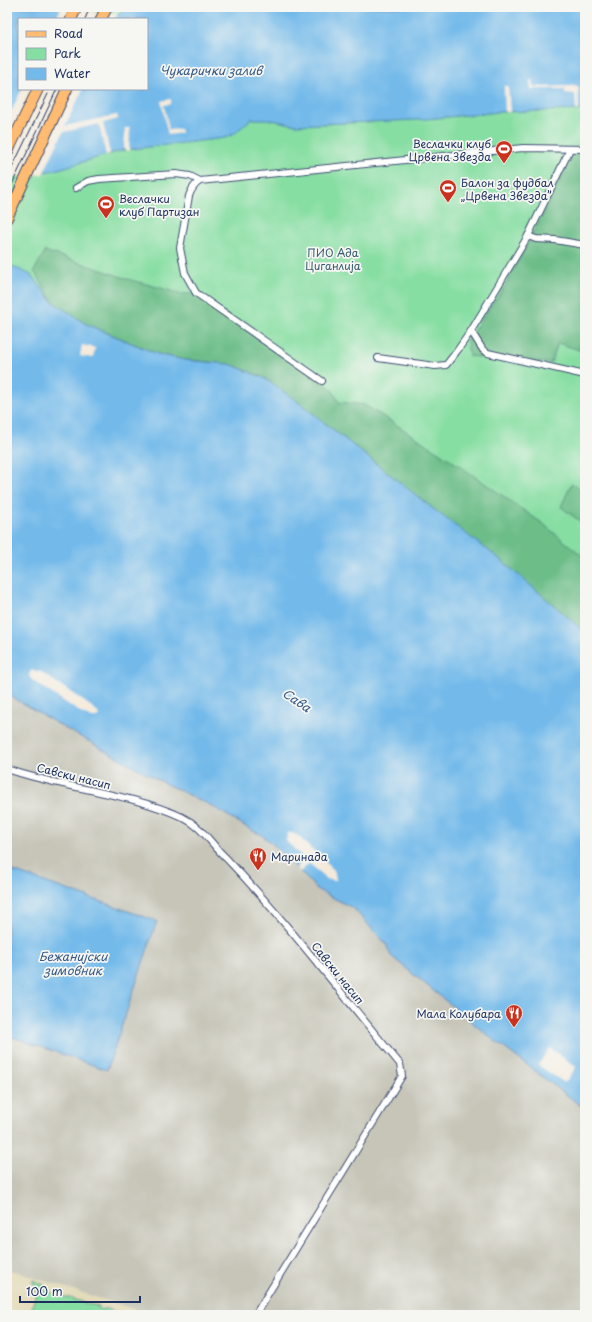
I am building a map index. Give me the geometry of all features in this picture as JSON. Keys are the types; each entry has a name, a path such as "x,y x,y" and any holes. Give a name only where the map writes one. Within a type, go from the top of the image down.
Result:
{"main road":[{"path":"72,18 77,7"},
{"path":"101,18 106,7"},
{"path":"7,153 38,90"},
{"path":"7,218 67,90"}],"street":[{"path":"76,188 88,181 99,178 176,174 190,176 200,181 523,148 585,149"},
{"path":"378,358 435,366 446,365 471,331 528,236 570,149"},
{"path":"200,181 192,188 189,196 180,248 185,273 196,293 322,381"},
{"path":"528,236 536,239 555,240 585,245"},
{"path":"471,331 482,350 488,353 585,375"},
{"name":"Савски насип","path":"7,769 140,802 183,818 197,825 205,832 216,848 282,920 400,1064 402,1076 255,1315"}],"shaded area":[{"path":"7,694 61,726 164,783 212,806 262,835 321,892 353,908 386,944 391,956 490,1037 585,1109 585,1315 152,1315 7,1269 7,1035 107,1070 157,921 7,869"},
{"path":"7,1269 130,1308 152,1315 7,1315"}],"green space":[{"name":"ПИО Ада Циганлија","path":"7,7 585,7 585,731 7,346"},
{"path":"575,149 585,149 585,352 558,343 551,363 469,356 467,340 505,286"},
{"path":"45,251 131,280 183,294 196,293 331,388 339,402 364,405 381,415 451,460 542,523 585,558 585,632 383,469 297,401 264,378 230,364 185,360 158,354 86,324 53,302 34,271"},
{"path":"571,484 585,490 585,525 561,507"},
{"path":"33,1280 44,1285 43,1290 99,1307 99,1309 103,1310 104,1308 126,1315 32,1315 32,1308 37,1287 33,1283"}],"water":[{"name":"Чукарички залив","path":"7,7 77,7 95,15 106,17 120,14 131,7 585,7 585,110 499,112 416,120 296,125 267,119 251,119 234,134 225,138 124,150 55,170 7,176"},
{"name":"Сава","path":"7,264 31,275 53,302 86,324 158,354 185,360 230,364 264,378 297,401 436,511 501,560 585,632 585,1109 490,1037 391,956 386,944 353,908 318,890 276,847 262,835 212,806 164,783 61,726 7,694"},
{"name":"Бежанијски зимовник","path":"7,869 157,921 107,1070 7,1035"}],"pier":[{"path":"61,7 82,7 96,13 106,15 118,12 115,18 56,18"},
{"path":"530,80 533,80 534,87 578,86 579,110 576,110 575,94 565,93 565,89 531,89"},
{"path":"504,86 508,86 510,112 505,112"},
{"path":"22,90 83,90 65,126 117,115 118,119 103,123 110,154 106,155 99,124 63,132 43,174 7,178 7,120"},
{"path":"171,99 171,104 164,105 169,130 180,129 181,133 168,135 161,101"},
{"path":"125,128 130,128 129,151 124,150"},
{"path":"82,345 95,348 93,358 80,356"},
{"path":"33,670 41,672 92,707 99,716 97,718 92,718 83,714 33,681 29,676 30,672"},
{"path":"288,833 298,836 334,870 336,880 334,881 327,879 309,863 300,872 296,868 305,859 287,842 286,840"},
{"path":"550,1048 576,1067 565,1083 538,1065"}],"tram line":[{"path":"85,18 90,7"},
{"path":"7,195 57,90"},
{"path":"7,178 48,94"}],"place":[{"name":"Веслачки клуб Црвена Звезда","path":"504,164"},
{"name":"Балон за фудбал „Црвена Звезда”","path":"448,203"},
{"name":"Веслачки клуб Партизан","path":"106,219"},
{"name":"Маринада","path":"258,871"},
{"name":"Мала Колубара","path":"514,1028"}]}
